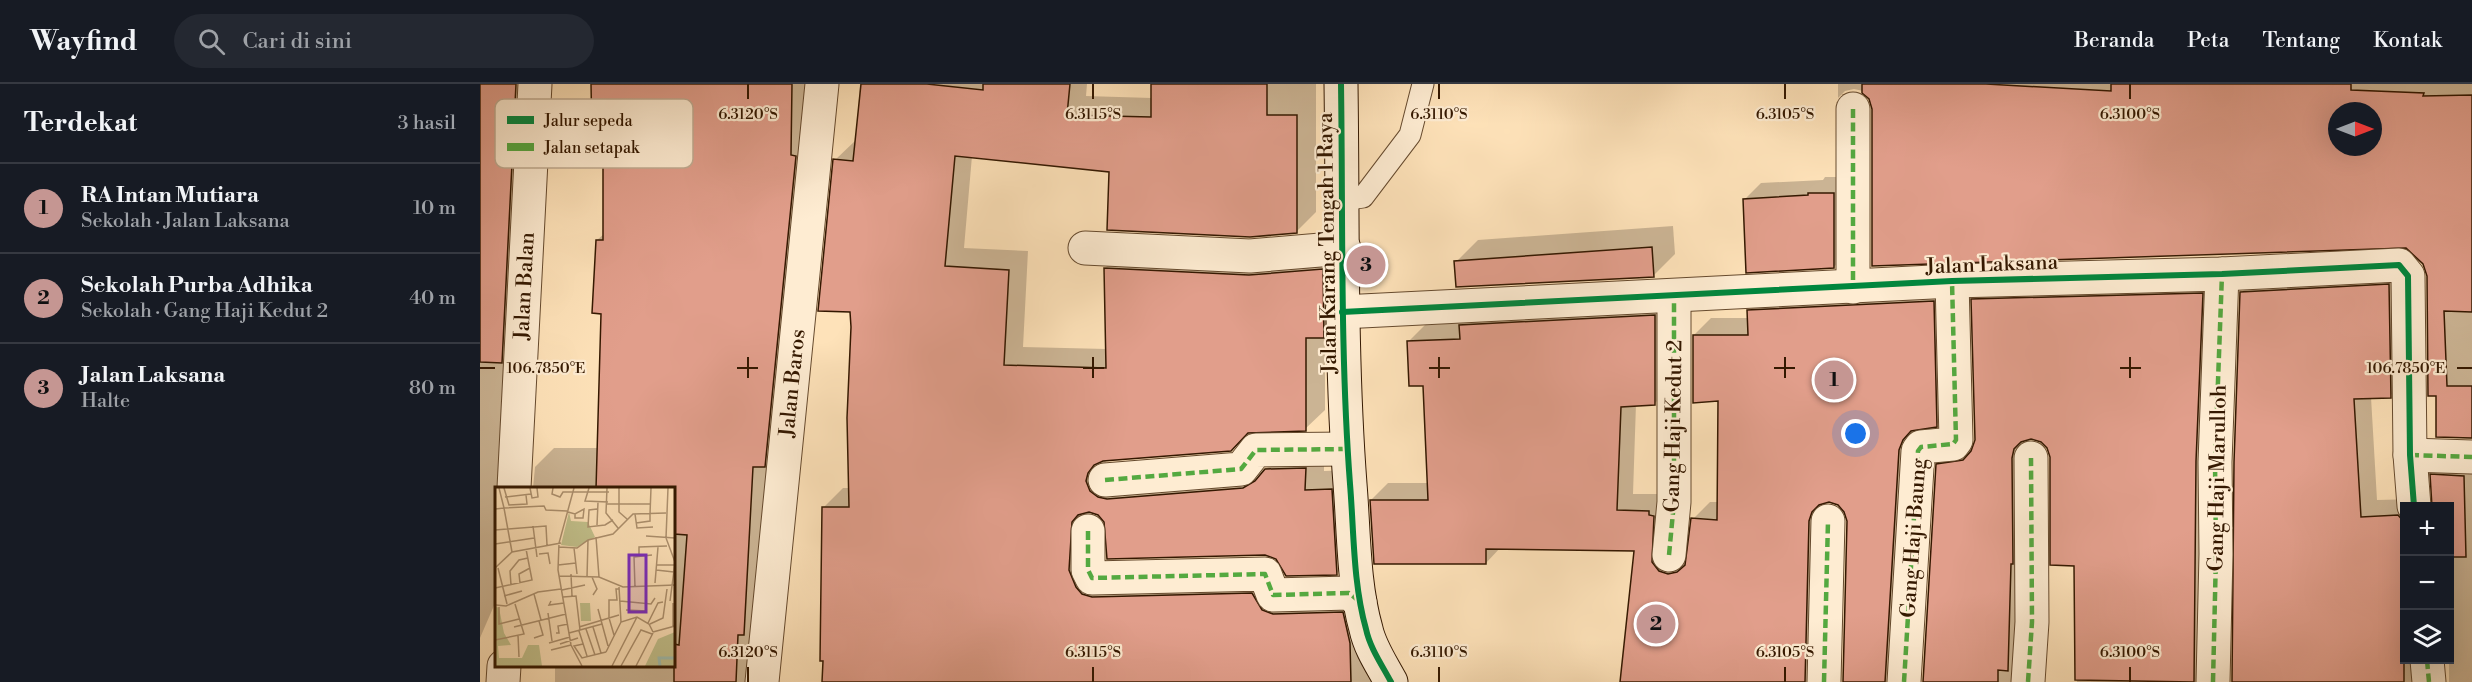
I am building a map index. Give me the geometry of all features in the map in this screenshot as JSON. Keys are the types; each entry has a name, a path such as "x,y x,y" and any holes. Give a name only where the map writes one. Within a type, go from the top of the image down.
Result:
{"street":[{"name":"Jalan Balan","path":"534,99 535,84"},
{"name":"Jalan Baros","path":"762,682 822,84"},
{"name":"Jalan Karang Tengah 1 Raya","path":"1341,84 1344,248 1342,312 1347,449 1360,602 1366,631 1391,682"},
{"path":"1852,109 1852,287"},
{"name":"Jalan Balan","path":"514,487 531,168"},
{"path":"1085,248 1250,256 1344,248"},
{"name":"Jalan Laksana","path":"1342,312 1674,297 1952,281 2222,274 2399,265 2404,268 2408,276 2410,455 2414,502"},
{"name":"Gang Haji Marulloh","path":"2213,682 2216,555 2215,462 2222,274"},
{"name":"Gang Haji Baung","path":"1904,682 1918,451 1921,447 1953,444 1956,440 1952,281"},
{"name":"Gang Haji Kedut 2","path":"1669,555 1674,502 1674,297"},
{"path":"1105,480 1241,469 1256,450 1347,449"},
{"path":"2410,455 2472,457"},
{"path":"2028,682 2032,622 2031,458"},
{"path":"1824,682 1828,521"},
{"path":"1088,531 1088,570 1092,578 1265,574 1273,595 1349,592 1360,602"},
{"path":"2427,664 2429,682"},
{"path":"503,682 504,667"}],"lane":[{"path":"1343,200 1363,197 1410,135 1423,84"}],"building":[{"path":"480,84 516,84 515,99 495,99 495,168 512,168 502,363 480,362"},
{"path":"591,84 792,84 791,155 796,156 765,467 753,467 744,635 738,635 736,682 674,682 675,644 679,645 687,535 675,534 675,487 596,487 601,314 592,313 596,240 603,240 603,168 693,168 693,99 591,99"},
{"path":"861,84 927,84 983,90 983,84 1070,84 1067,115 1151,117 1151,84 1267,84 1267,115 1297,115 1297,233 1250,237 1107,230 1109,172 955,156 945,266 1009,270 1004,365 1106,368 1104,268 1249,275 1323,269 1324,338 1306,338 1306,431 1248,433 1231,451 1103,461 1094,465 1086,481 1090,491 1098,497 1107,499 1243,488 1255,481 1265,469 1306,468 1305,490 1332,489 1337,575 1286,576 1276,559 1265,555 1107,559 1104,522 1098,515 1089,512 1078,515 1072,522 1069,570 1076,587 1082,594 1092,597 1252,593 1262,610 1273,614 1343,612 1350,643 1351,682 822,682 823,661 820,661 822,507 849,507 847,418 851,327 850,312 818,311 833,159 853,161"},
{"path":"1862,84 1986,84 2111,91 2111,84 2351,84 2351,90 2424,93 2423,96 2472,95 2472,312 2444,311 2447,386 2472,386 2472,438 2436,437 2436,396 2428,396 2427,276 2423,264 2406,248 1872,266 1872,109 1869,99 1862,93"},
{"path":"1808,193 1834,193 1834,268 1746,273 1743,199 1808,195"},
{"path":"1652,247 1654,277 1456,287 1454,261"},
{"path":"2389,284 2391,398 2354,399 2361,517 2398,515 2400,517 2400,664 2404,664 2404,682 2232,682 2234,462 2240,292"},
{"path":"2203,293 2196,461 2194,682 2075,680 2074,566 2050,565 2050,457 2047,448 2041,442 2031,439 2021,442 2014,449 2012,458 2013,564 2011,564 2008,671 1998,670 1998,682 1923,682 1936,464 1963,460 1971,451 1975,440 1971,299"},
{"path":"1934,301 1937,427 1911,431 1903,440 1899,450 1885,682 1843,682 1847,521 1838,505 1829,502 1819,505 1812,512 1809,521 1805,682 1620,682 1634,551 1486,549 1486,564 1374,564 1370,500 1428,500 1423,386 1409,386 1407,341 1460,339 1459,325 1655,315 1655,405 1621,407 1617,510 1649,511 1649,515 1654,516 1652,562 1659,571 1668,574 1677,572 1685,565 1691,518 1717,520 1718,401 1693,403 1693,335 1748,335 1747,310"},
{"path":"2430,474 2464,476 2466,557 2454,557 2454,502 2432,502"}],"marked path":[{"path":"1853,109 1853,287"},
{"path":"2213,682 2216,554 2215,462 2222,274"},
{"path":"1904,682 1918,451 1921,447 1953,444 1956,440 1952,281"},
{"path":"1669,555 1674,502 1674,297"},
{"path":"1105,480 1241,469 1256,450 1347,449"},
{"path":"2410,455 2472,457"},
{"path":"2028,682 2032,622 2031,458"},
{"path":"1824,682 1828,521"},
{"path":"1088,531 1088,570 1092,578 1265,574 1273,595 1349,593 1360,602"},
{"path":"2427,664 2429,682"}],"cycle path":[{"path":"1341,84 1342,284 1347,434 1355,557 1362,612 1370,643 1391,682"},
{"path":"1342,312 1952,281 2222,274 2399,265 2408,276 2410,455 2414,502"}],"place":[{"name":"Jalan Laksana","path":"1366,265"},
{"name":"RA Intan Mutiara","path":"1834,380"},
{"name":"Sekolah Purba Adhika","path":"1656,624"}]}
